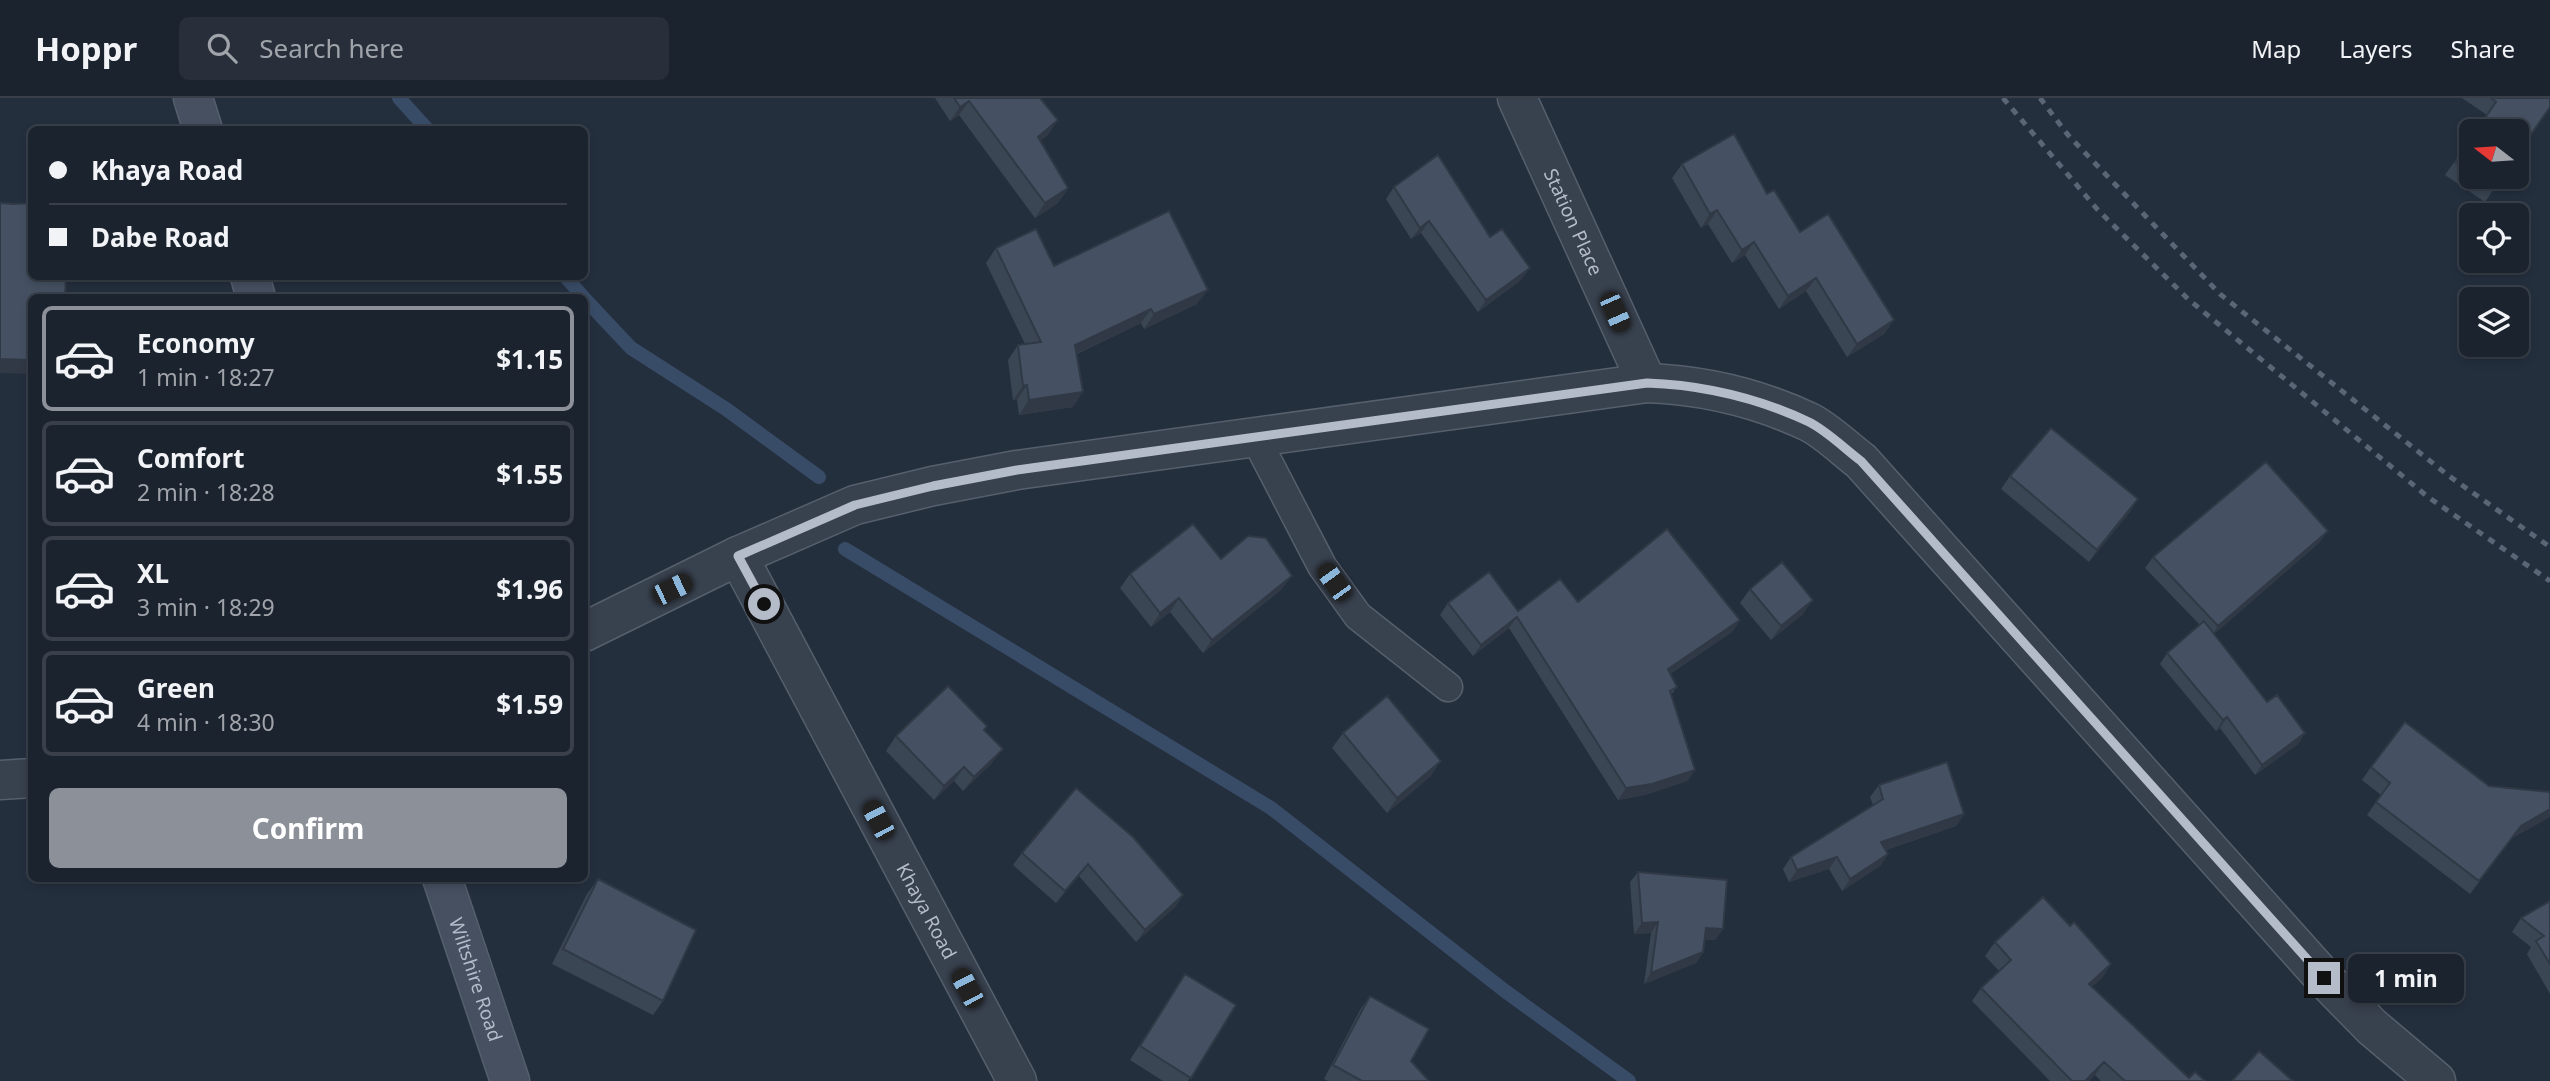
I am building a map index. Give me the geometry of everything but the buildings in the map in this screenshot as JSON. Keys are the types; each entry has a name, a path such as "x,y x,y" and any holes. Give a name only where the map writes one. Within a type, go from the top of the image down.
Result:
{"street":[{"path":"193,98 202,126"},
{"name":"Station Place","path":"1517,98 1647,383"},
{"path":"588,630 738,556 855,505 933,486 1017,470 1647,383 1691,385 1743,398 1811,423 1861,461 2324,978 2372,1027 2436,1081"},
{"name":"Khaya Road","path":"738,556 1017,1081"},
{"path":"0,780 28,778"},
{"name":"Wiltshire Road","path":"443,882 510,1081"}],"lane":[{"path":"1255,437 1322,566 1358,615 1448,687"}],"waterway":[{"path":"399,98 424,126"},
{"path":"568,280 581,294"},
{"path":"588,302 631,348 726,409 819,477"},
{"path":"845,549 1271,808 1505,991 1629,1081"}],"railway":[{"path":"2003,98 2097,209 2188,299 2428,497 2550,581"},
{"path":"2040,98 2068,135 2220,294 2449,476 2550,547"}],"route":[{"path":"764,604 738,556 855,505 933,486 1017,470 1647,383 1691,385 1743,398 1811,423 1861,461 2324,978"}]}
